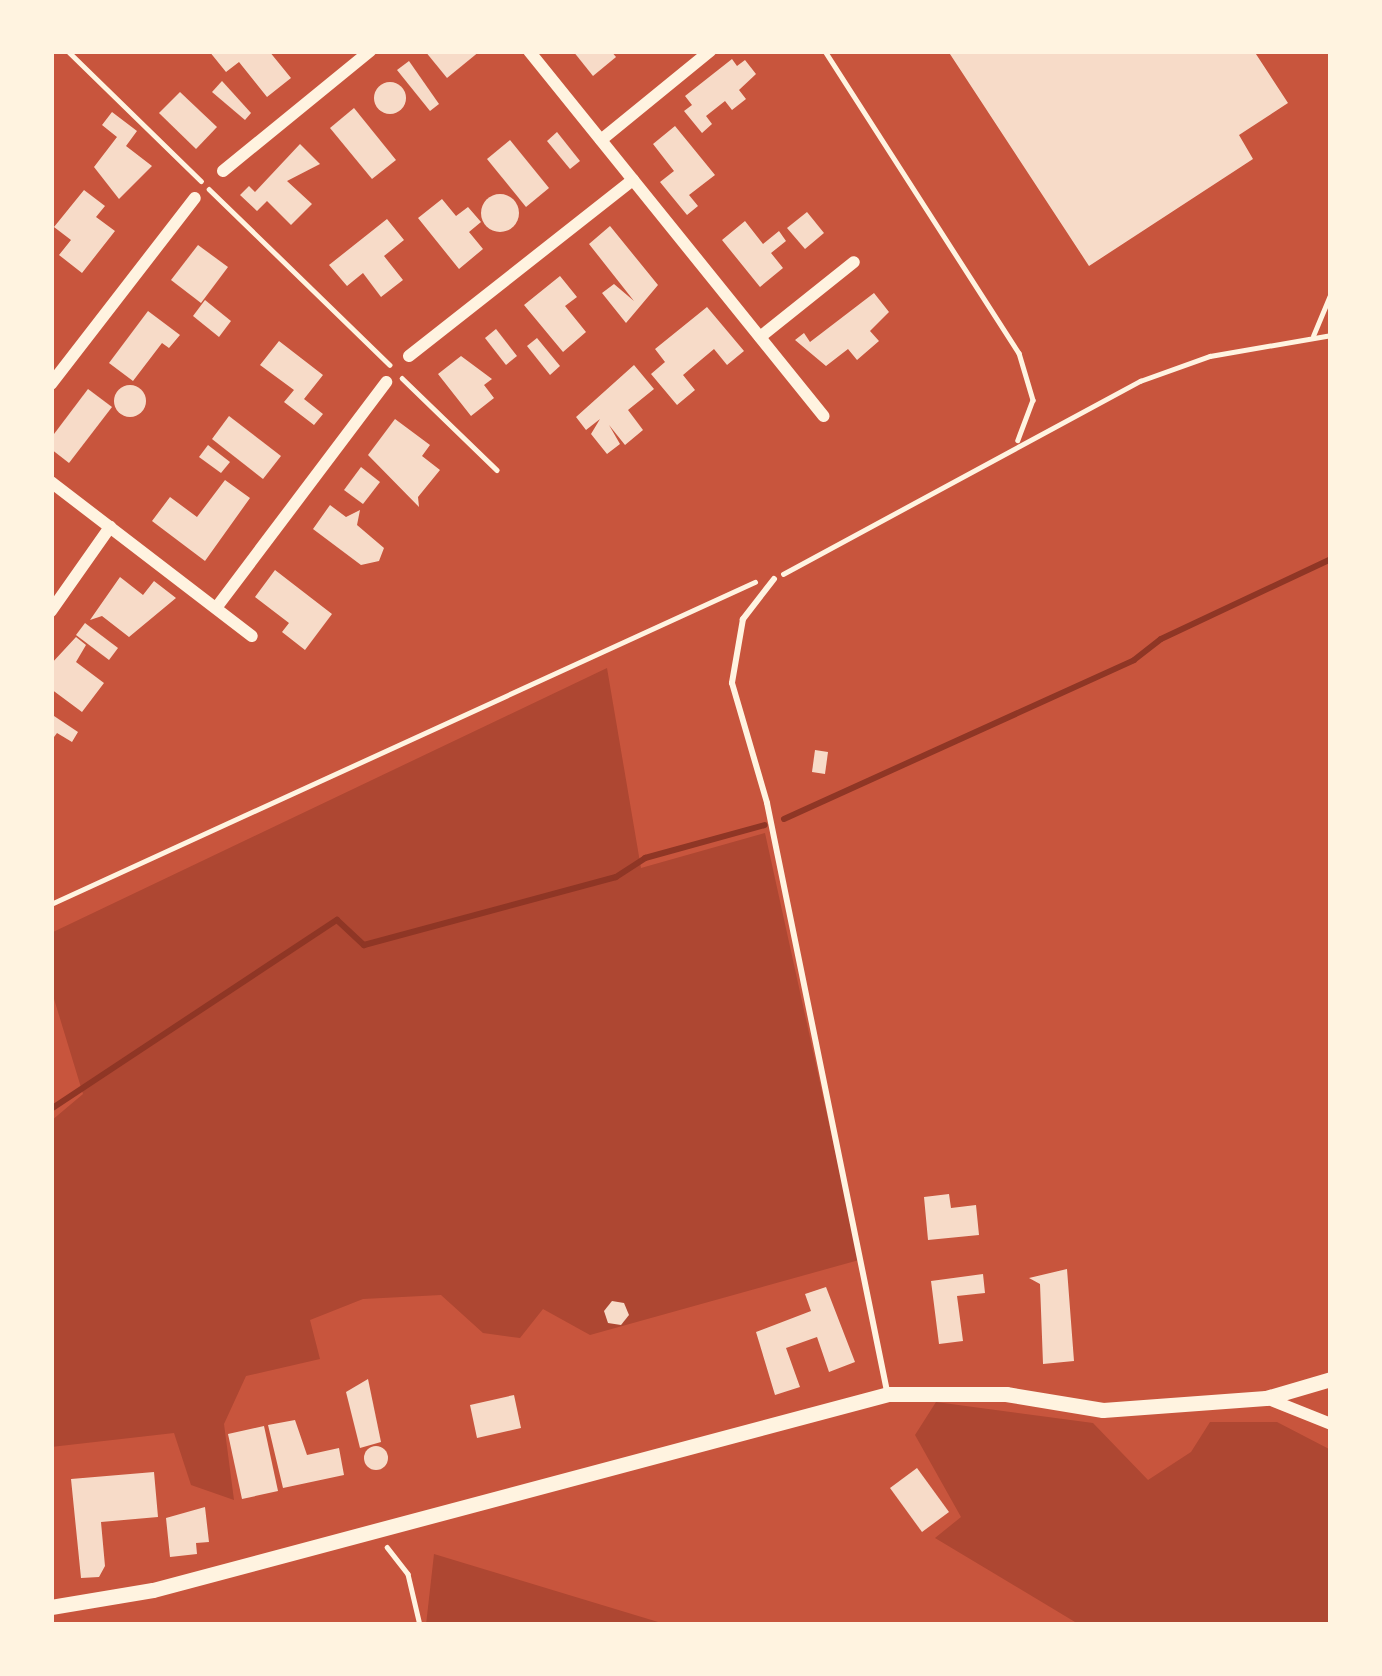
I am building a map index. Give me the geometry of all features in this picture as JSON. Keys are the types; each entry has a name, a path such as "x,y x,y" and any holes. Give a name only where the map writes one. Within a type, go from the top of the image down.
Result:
{"street":[{"path":"223,171 370,51"},
{"path":"529,51 824,416"},
{"path":"601,140 710,51"},
{"path":"409,356 633,180"},
{"path":"51,384 195,198"},
{"path":"760,337 854,262"},
{"path":"216,608 386,382"},
{"path":"51,482 252,636"},
{"path":"51,610 110,527"},
{"path":"51,1607 153,1590 888,1394 1006,1394 1103,1410 1266,1398 1331,1379"},
{"path":"1266,1398 1331,1424"}],"lane":[{"path":"774,579 743,619 732,683 767,802 868,1270 888,1394"}],"path":[{"path":"68,51 497,470"},
{"path":"825,51 1019,353 1033,400 1015,445"},
{"path":"195,198 223,171"},
{"path":"1313,336 1331,293"},
{"path":"51,904 731,587 774,579 1015,445 1210,356 1331,334"},
{"path":"376,1533 408,1574 420,1625"}],"shaded area":[{"path":"607,668 641,868 765,833 859,1260 590,1335 543,1309 520,1338 483,1333 441,1295 363,1299 310,1320 320,1359 246,1376 224,1424 234,1500 191,1485 174,1433 51,1447 51,1121 83,1094 51,989 51,933"},
{"path":"936,1402 1093,1423 1148,1480 1191,1452 1210,1422 1277,1422 1331,1450 1331,1625 1080,1625 935,1538 961,1517 915,1435"},
{"path":"434,1554 668,1625 426,1625"}],"building":[{"path":"209,51 269,51 291,78 267,97 239,62 226,72"},
{"path":"425,51 480,51 447,78"},
{"path":"573,51 611,51 616,57 593,76"},
{"path":"948,51 1254,51 1288,103 1239,135 1253,159 1089,266"},
{"path":"732,59 737,66 745,60 756,74 739,90 746,99 732,110 725,101 706,116 712,124 702,133 684,111 692,105 685,96"},
{"path":"409,61 439,104 430,111 397,70"},
{"path":"222,81 251,113 245,120 212,92"},
{"path":"390,82 401,87 406,98 401,109 390,114 379,109 374,98 379,87"},
{"path":"180,92 217,127 196,149 159,113"},
{"path":"354,108 396,160 372,179 330,128"},
{"path":"112,112 137,131 126,146 152,166 119,199 94,167 117,137 102,125"},
{"path":"675,126 715,175 689,195 698,206 687,215 660,182 674,171 653,144"},
{"path":"557,132 580,161 570,169 547,141"},
{"path":"510,140 549,188 526,207 487,159"},
{"path":"300,144 320,164 287,181 312,204 291,225 267,201 257,211 240,195 249,186 255,192"},
{"path":"84,190 105,206 96,217 115,231 82,273 59,255 71,240 54,227"},
{"path":"500,194 513,200 519,213 513,226 500,232 487,226 481,213 487,200"},
{"path":"442,199 456,216 468,207 481,222 469,232 483,249 459,269 418,218"},
{"path":"807,212 824,233 805,249 787,228"},
{"path":"387,219 404,240 384,256 403,280 381,297 363,273 347,286 329,265"},
{"path":"745,221 763,244 779,231 786,241 771,253 783,268 760,287 722,240"},
{"path":"610,226 658,285 626,323 602,293 614,284 634,301 589,244"},
{"path":"198,245 228,267 201,303 171,280"},
{"path":"560,276 577,297 565,306 586,332 563,352 524,305"},
{"path":"874,293 889,312 870,331 879,341 857,360 848,349 826,366 795,340 804,333 810,342"},
{"path":"205,300 231,321 219,337 193,316"},
{"path":"707,307 744,351 727,365 714,349 683,375 695,390 677,405 651,374 665,362 655,349"},
{"path":"148,311 180,335 169,348 162,343 133,381 109,363"},
{"path":"496,329 517,356 506,365 485,338"},
{"path":"537,338 560,366 550,375 527,346"},
{"path":"279,341 323,375 304,399 323,414 314,425 284,402 294,390 260,365"},
{"path":"461,356 492,379 484,385 494,398 471,416 438,374"},
{"path":"634,365 654,389 628,410 643,430 625,445 609,425 620,444 607,454 591,434 600,419 586,430 576,417"},
{"path":"130,385 141,390 146,401 141,412 130,417 119,412 114,401 119,390"},
{"path":"88,389 112,407 69,463 51,449 51,438"},
{"path":"229,416 281,456 263,479 212,439"},
{"path":"395,419 430,445 422,456 440,470 418,497 419,507 368,455"},
{"path":"208,445 230,462 221,473 199,457"},
{"path":"361,467 380,482 363,504 344,490"},
{"path":"225,480 250,498 205,561 152,521 170,497 197,517"},
{"path":"330,505 346,517 360,510 357,525 384,548 379,561 361,565 313,529"},
{"path":"275,570 332,614 305,650 282,632 289,623 255,597"},
{"path":"120,577 143,595 154,581 176,598 129,637 102,616 90,620"},
{"path":"85,623 118,648 109,660 76,635"},
{"path":"76,637 86,645 76,662 104,683 82,712 51,689 51,664"},
{"path":"51,714 78,732 72,742 57,733 51,741"},
{"path":"815,750 828,752 825,774 812,772"},
{"path":"949,1194 951,1208 976,1205 979,1235 928,1240 924,1197"},
{"path":"1067,1269 1074,1361 1043,1364 1040,1284 1029,1278"},
{"path":"983,1274 985,1293 957,1296 963,1341 939,1344 931,1281"},
{"path":"826,1287 855,1362 829,1372 817,1337 786,1348 800,1387 775,1395 756,1332 811,1311 805,1294"},
{"path":"612,1301 624,1303 629,1315 621,1325 608,1323 604,1311"},
{"path":"368,1379 381,1442 360,1448 346,1392"},
{"path":"514,1395 521,1428 477,1438 470,1405"},
{"path":"295,1420 307,1455 339,1448 344,1475 283,1488 268,1425"},
{"path":"264,1426 278,1491 242,1499 228,1434"},
{"path":"376,1446 388,1458 376,1470 364,1458"},
{"path":"917,1468 949,1512 922,1532 890,1488"},
{"path":"154,1472 158,1517 101,1522 105,1566 99,1577 81,1578 71,1479"},
{"path":"205,1507 209,1542 196,1543 197,1554 170,1557 166,1518"}],"waterway":[{"path":"784,819 1134,660 1161,639 1331,559"},
{"path":"51,1109 337,920 364,945 616,877 645,858 765,825"}]}
